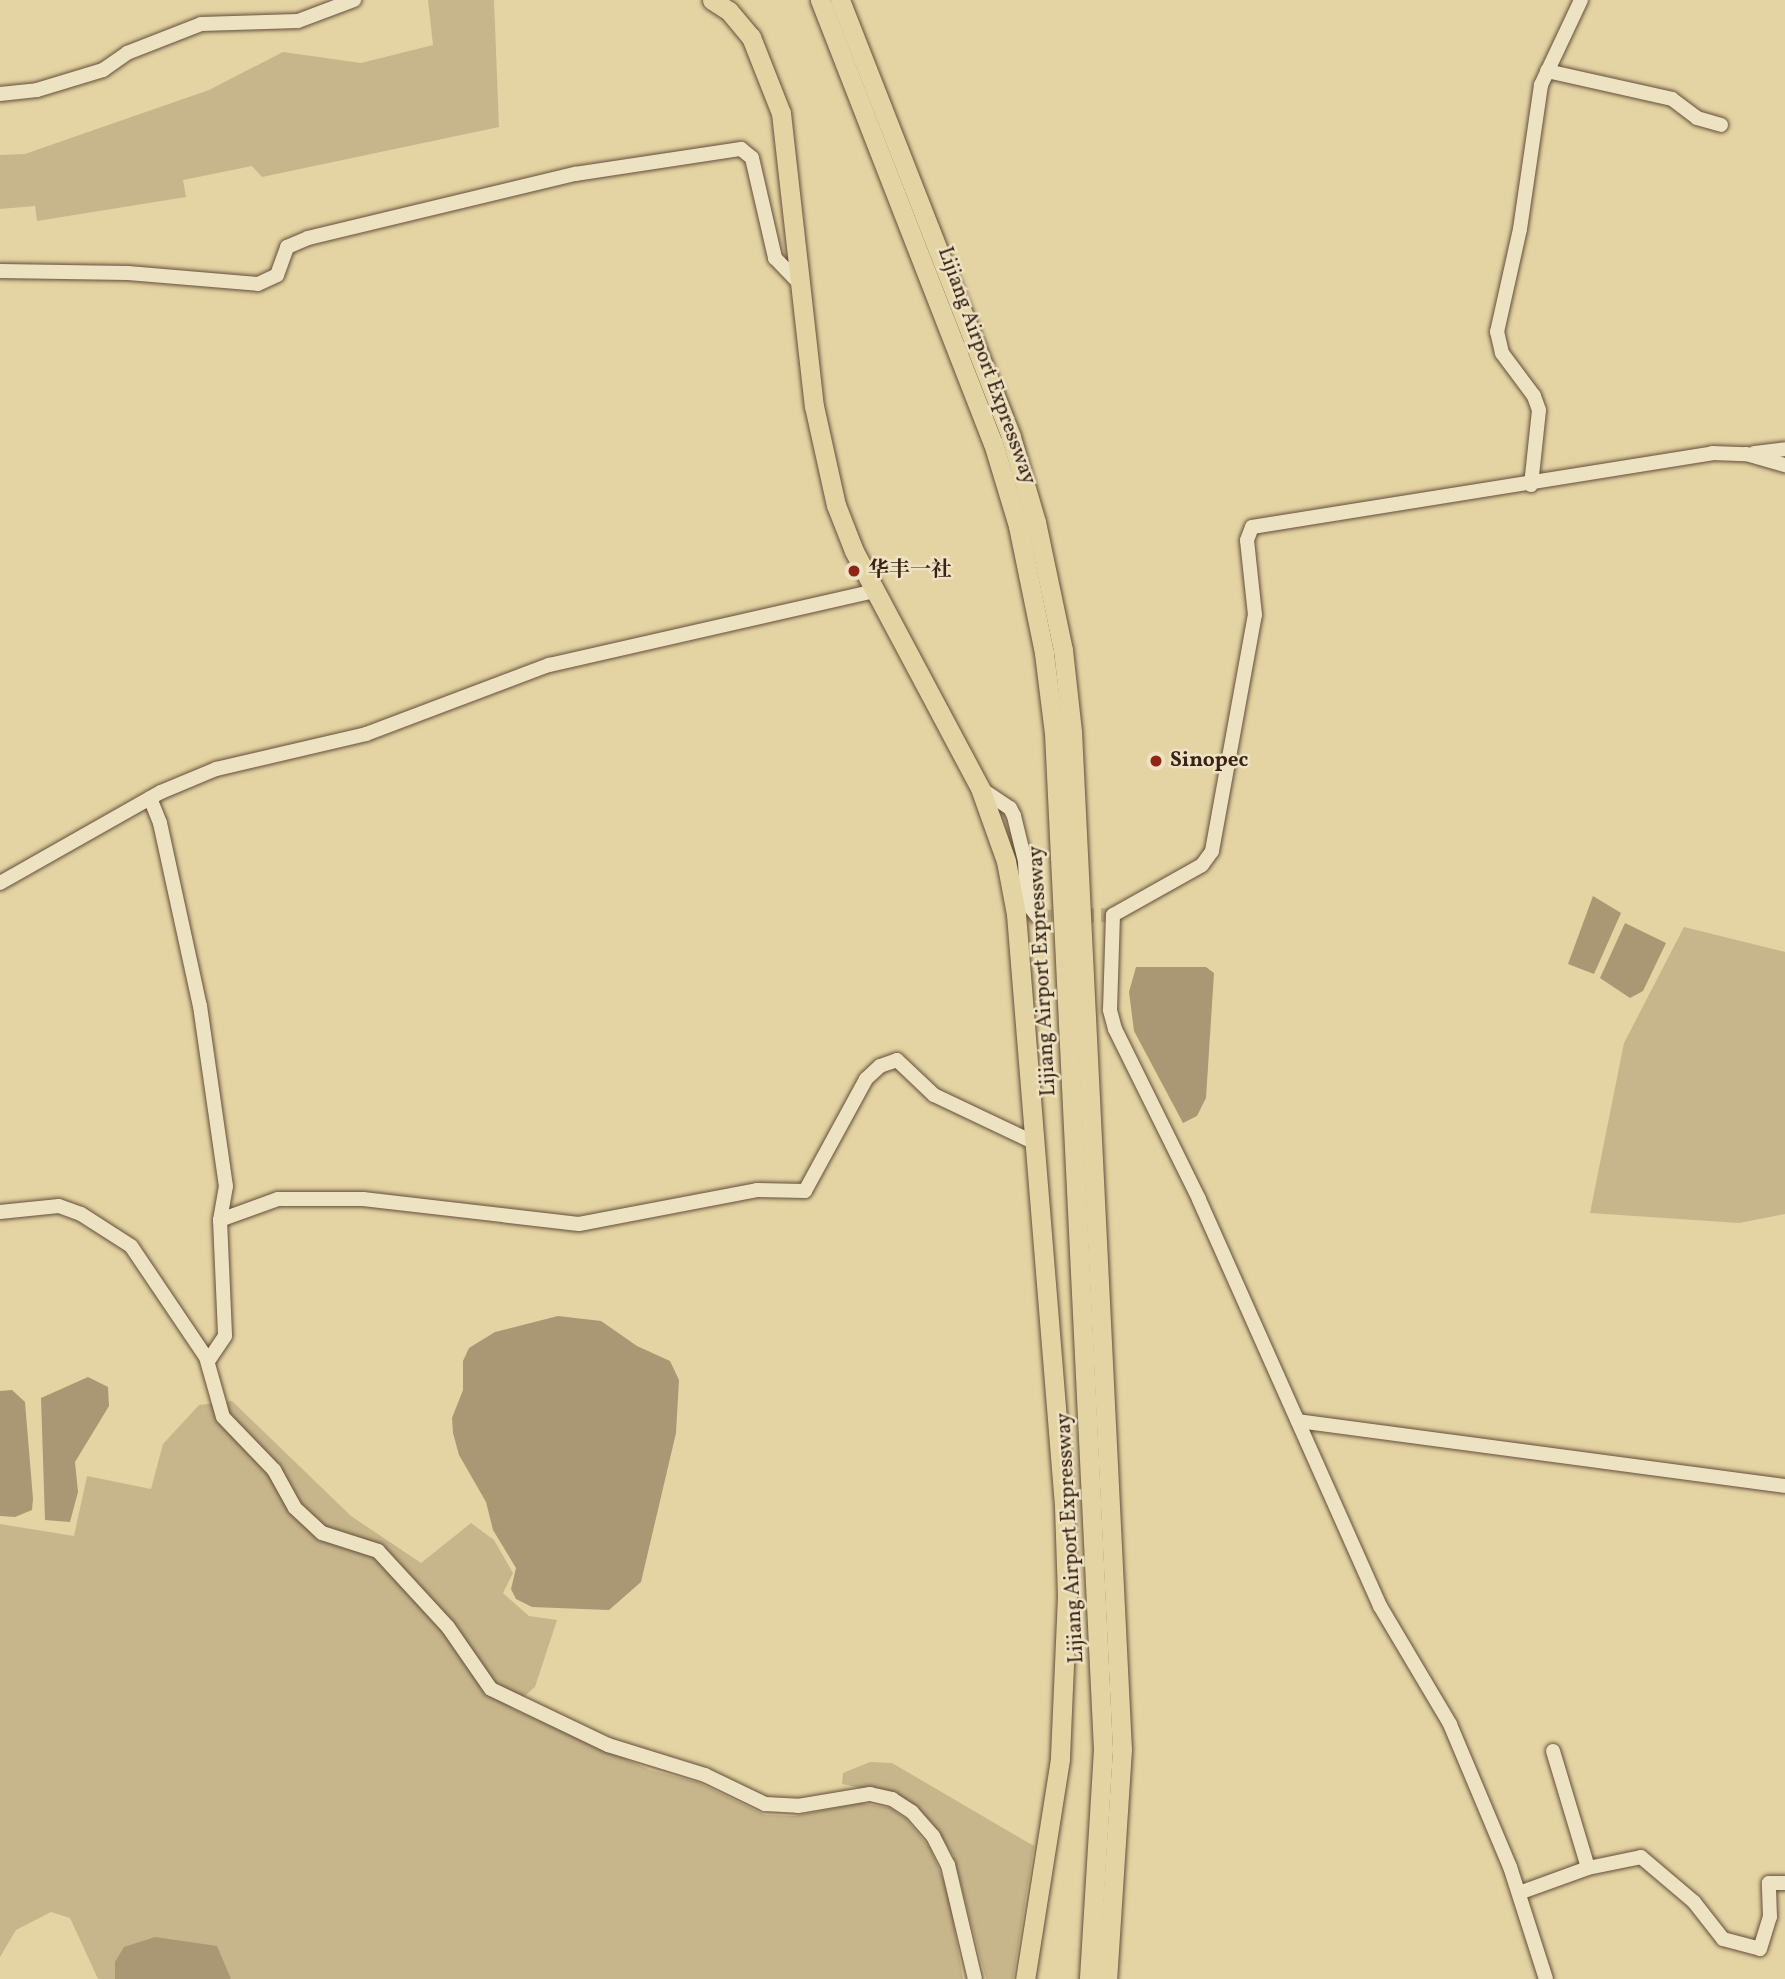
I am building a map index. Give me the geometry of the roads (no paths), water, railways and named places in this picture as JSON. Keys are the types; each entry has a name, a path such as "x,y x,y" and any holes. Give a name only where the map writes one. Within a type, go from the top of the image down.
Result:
{"highway":[{"path":"712,0 745,29 776,96 784,130 814,406 829,482 844,528 981,788 1006,861 1016,914 1064,1506 1067,1623 1056,1796 1025,1979"},
{"name":"Lijiang Airport Expressway","path":"820,0 993,443 1023,547 1044,653 1054,733 1103,1749 1089,1979"},
{"name":"Lijiang Airport Expressway","path":"840,0 1011,437 1047,568 1065,662 1074,758 1122,1749 1107,1979"}],"street":[{"path":"0,94 37,90 103,70 127,53 201,24 298,21 354,0"},
{"path":"1531,485 1540,424 1538,403 1502,353 1497,332 1520,229 1535,113 1547,71 1581,0"},
{"path":"1547,71 1672,99 1697,118 1721,125"},
{"path":"0,271 128,273 258,284 277,275 287,247 308,238 575,174 741,149 752,158 775,258 801,285"},
{"path":"1546,1979 1519,1893 1450,1724 1380,1606 1199,1199 1115,1029 1110,1010 1113,915 1202,866 1212,851 1255,615 1249,529 1259,524 1293,523 1712,453 1746,454 1785,449"},
{"path":"1746,454 1785,465"},
{"path":"0,883 150,798 216,769 366,734 549,665 876,592"},
{"path":"981,788 1010,808 1014,816 1026,861 1027,903 1038,917"},
{"path":"150,798 160,823 200,1006 218,1114 226,1186 220,1220 225,1331 221,1348 208,1361"},
{"path":"220,1220 278,1199 356,1199 579,1224 757,1190 805,1191 866,1079 880,1066 897,1060 934,1095 1035,1143"},
{"path":"0,1212 59,1206 80,1214 131,1246 208,1361 223,1417 274,1471 295,1508 322,1533 378,1551 448,1628 491,1689 608,1745 705,1775 765,1804 798,1807 870,1794 892,1799 912,1812 933,1836 948,1864 975,1979"},
{"path":"1298,1421 1785,1486"},
{"path":"1553,1751 1588,1868"},
{"path":"1519,1893 1588,1868 1641,1857 1694,1902 1723,1939 1760,1949 1770,1917 1769,1883 1785,1883"}],"tunnel":[{"path":"1038,917 1113,915"}],"place":[{"name":"华丰一社","path":"854,571"},
{"name":"Sinopec","path":"1156,761"}]}
